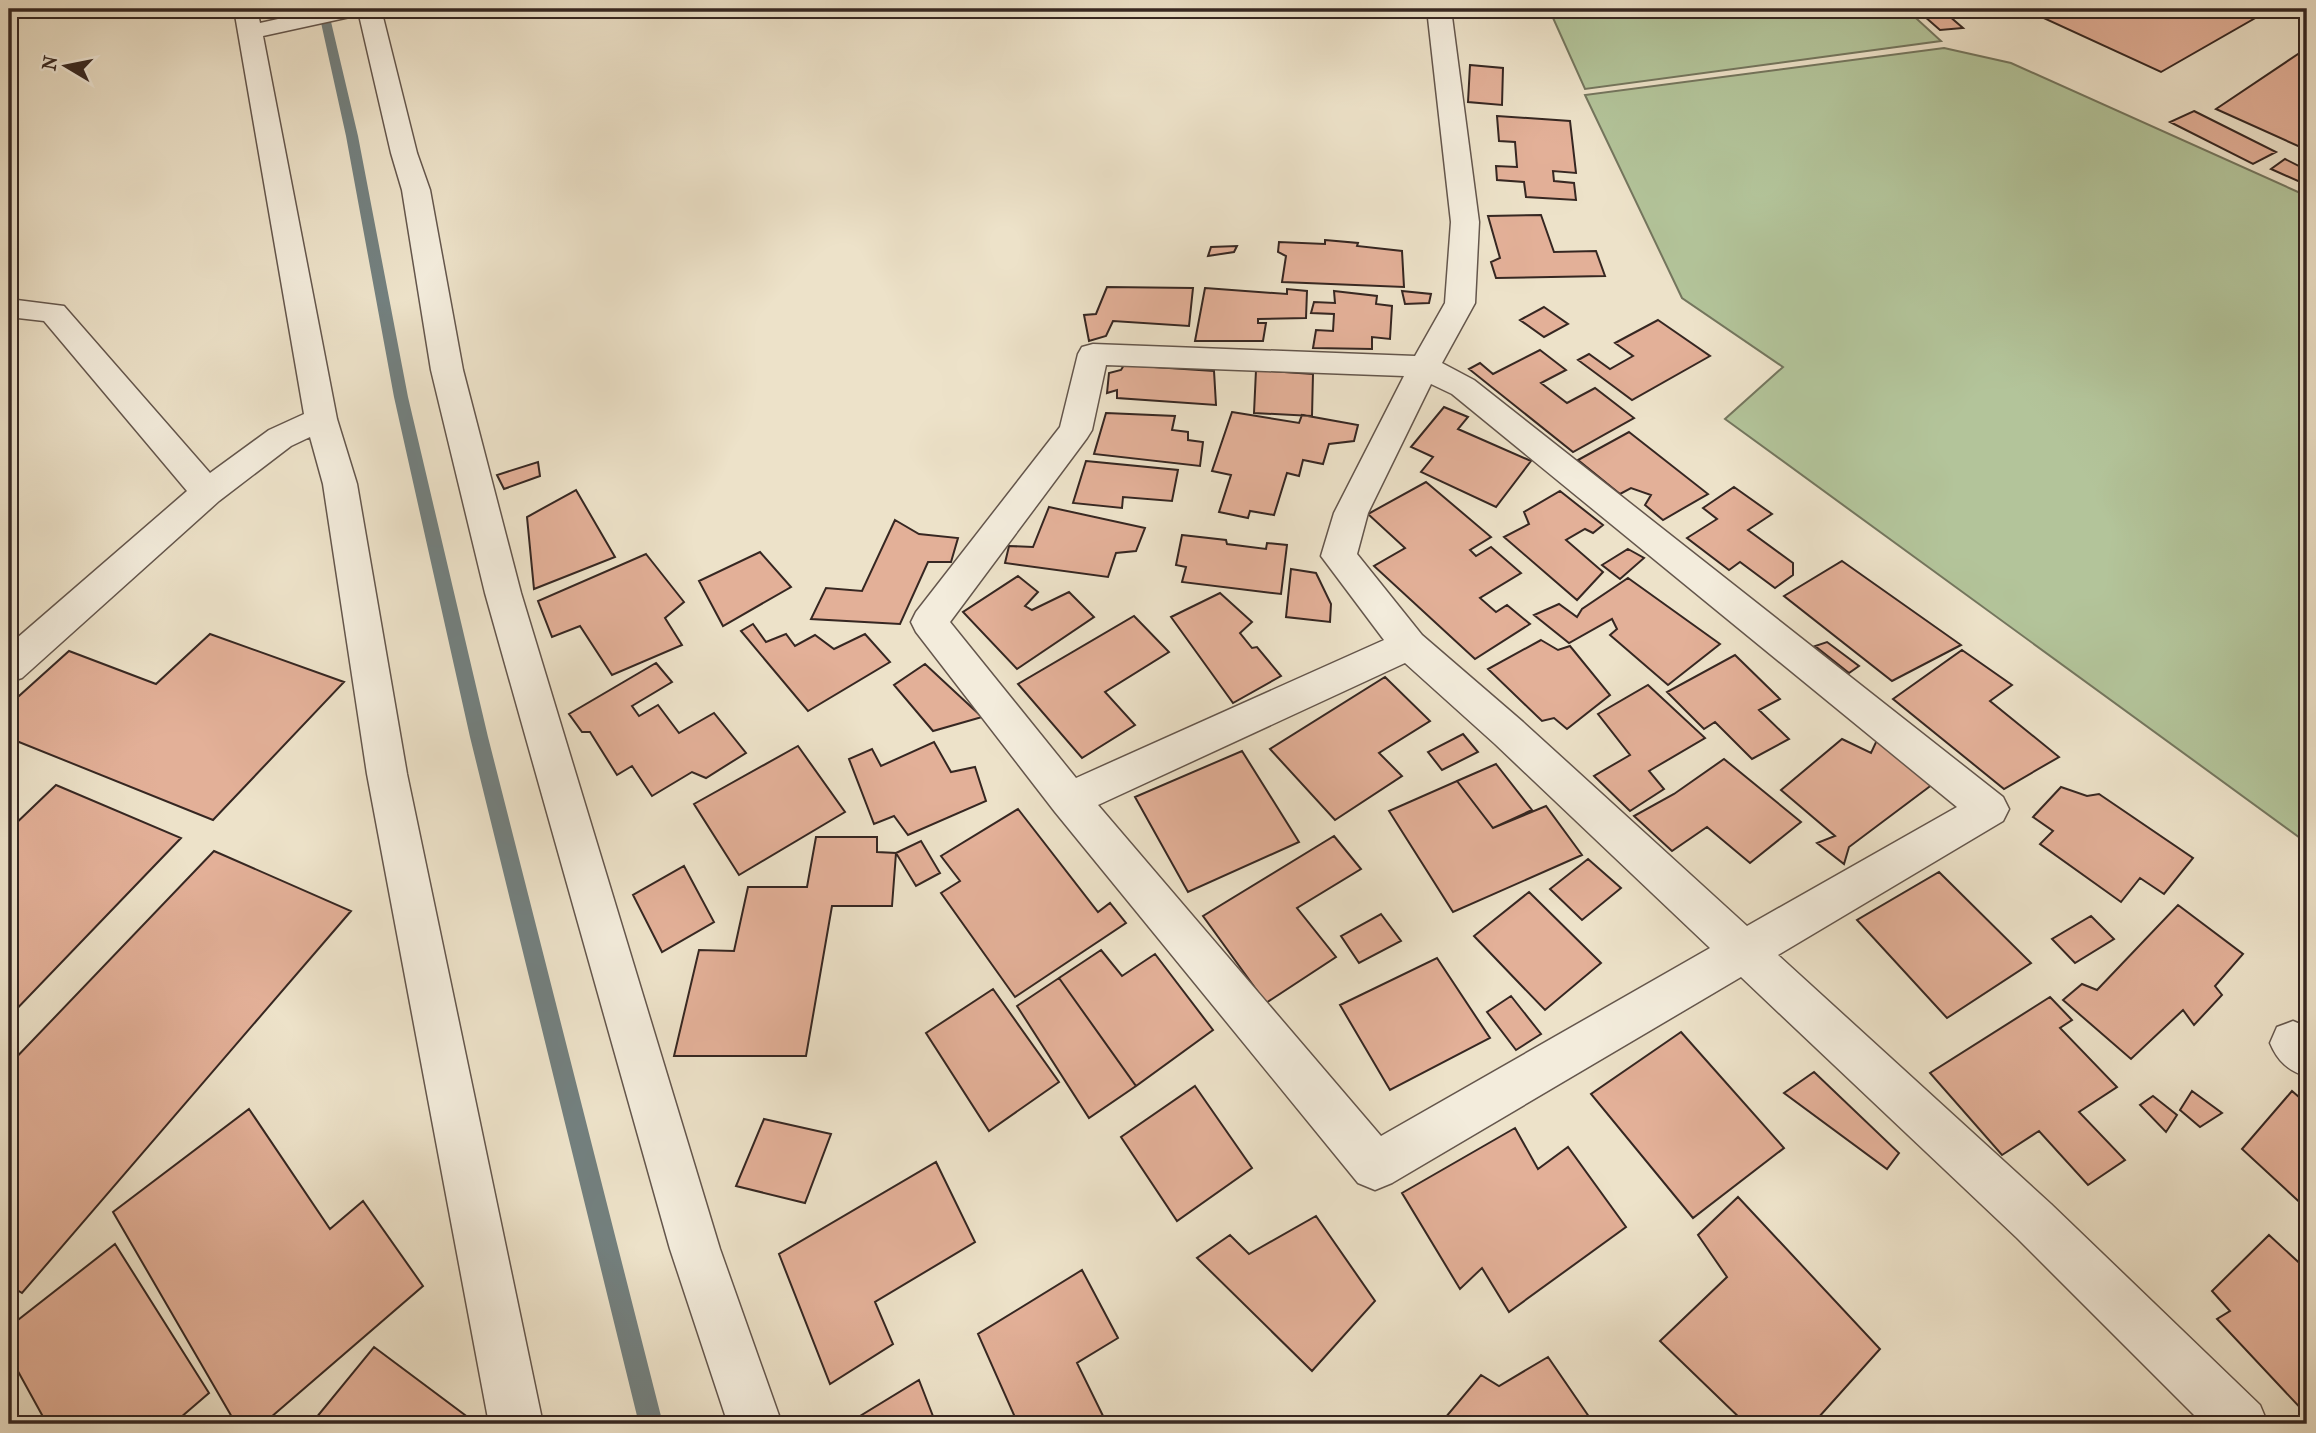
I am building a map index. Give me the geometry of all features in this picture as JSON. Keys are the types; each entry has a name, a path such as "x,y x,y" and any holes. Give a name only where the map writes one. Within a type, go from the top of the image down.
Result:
{"street":[{"path":"354,9 248,20 321,419 340,484 387,774 516,1424"},
{"path":"369,9 404,153 416,190 447,370 503,593 695,1249 755,1424"},
{"path":"1439,9 1465,222 1461,303 1424,367 1351,513 1339,556 1409,645 1508,733 2034,1221 2241,1424"},
{"path":"9,308 53,313 207,492"},
{"path":"1093,354 1424,367 1463,387 1989,809 1375,1166 1069,800 929,622 1076,430 1093,354"},
{"path":"9,667 207,492 280,438 321,419"},
{"path":"1069,800 1409,645"}],"green space":[{"path":"1549,9 1906,9 1941,41 1585,89"},
{"path":"1944,48 2011,63 2307,196 2307,843 1725,419 1783,367 1682,298 1585,95"}],"building":[{"path":"1916,9 1941,9 1963,28 1940,30"},
{"path":"2024,9 2271,9 2161,72"},
{"path":"2307,48 2307,150 2216,109"},
{"path":"1470,65 1503,68 1502,105 1468,102"},
{"path":"2194,111 2276,152 2253,164 2170,122"},
{"path":"1497,116 1570,121 1576,173 1553,171 1554,181 1574,183 1576,200 1526,197 1524,182 1497,180 1496,166 1517,167 1515,142 1499,141"},
{"path":"2285,159 2307,170 2307,185 2271,169"},
{"path":"1541,215 1554,252 1596,251 1605,276 1496,278 1491,262 1500,258 1488,216"},
{"path":"1325,240 1402,251 1404,287 1282,282 1286,256 1278,252 1279,242 1325,244"},
{"path":"1237,246 1234,252 1208,256 1211,247"},
{"path":"1107,287 1193,288 1189,326 1113,321 1106,336 1089,341 1084,315 1096,314"},
{"path":"1205,288 1287,294 1287,289 1307,291 1306,318 1258,319 1258,323 1266,323 1263,341 1195,341"},
{"path":"1334,291 1377,296 1376,304 1392,306 1390,339 1372,337 1372,349 1313,348 1316,330 1333,331 1334,314 1311,313 1314,302 1335,303"},
{"path":"1402,291 1431,294 1429,303 1405,304"},
{"path":"1544,307 1568,324 1544,337 1520,320"},
{"path":"1658,320 1710,356 1632,400 1578,360 1589,354 1610,369 1633,356 1615,343"},
{"path":"1540,350 1566,370 1541,383 1567,403 1595,388 1634,418 1573,452 1469,369 1480,363 1493,374"},
{"path":"1124,365 1214,371 1216,405 1117,398 1117,390 1107,393 1109,373 1121,370"},
{"path":"1256,370 1313,374 1312,416 1254,413"},
{"path":"1444,407 1468,417 1458,429 1531,461 1496,507 1421,472 1433,457 1411,447"},
{"path":"1232,412 1299,423 1302,415 1358,425 1354,441 1329,444 1323,464 1303,460 1299,476 1287,473 1274,515 1250,511 1248,518 1219,512 1231,475 1212,471"},
{"path":"1106,413 1175,416 1172,430 1188,432 1188,440 1203,442 1200,466 1094,454"},
{"path":"1629,432 1708,494 1663,520 1645,505 1651,495 1631,488 1620,494 1578,460"},
{"path":"1086,461 1178,470 1172,501 1123,497 1122,508 1073,503"},
{"path":"538,462 540,476 504,489 497,475"},
{"path":"1426,482 1491,537 1470,550 1476,556 1491,547 1521,573 1480,598 1496,612 1507,605 1530,624 1475,659 1374,566 1405,548 1368,514"},
{"path":"1734,487 1772,514 1748,530 1793,563 1793,575 1775,588 1740,562 1729,570 1687,538 1717,519 1703,508"},
{"path":"576,490 615,557 534,589 527,517"},
{"path":"1560,491 1603,525 1593,533 1585,529 1566,540 1603,572 1577,600 1504,537 1529,524 1524,512"},
{"path":"1049,507 1145,528 1136,551 1116,553 1108,577 1005,563 1009,546 1033,547"},
{"path":"895,520 919,534 958,538 951,562 928,562 900,624 811,619 826,588 862,591"},
{"path":"1182,535 1226,540 1227,544 1266,549 1267,543 1287,545 1281,594 1182,582 1186,567 1176,565"},
{"path":"1628,549 1644,558 1620,579 1602,565"},
{"path":"760,552 791,587 723,626 699,581"},
{"path":"646,554 684,602 665,618 682,645 612,675 580,626 552,637 538,601"},
{"path":"1842,561 1961,645 1892,681 1784,596"},
{"path":"1291,569 1316,573 1331,604 1330,622 1286,617"},
{"path":"1018,576 1038,592 1025,606 1032,610 1069,592 1094,617 1017,669 963,612"},
{"path":"1628,578 1720,644 1668,685 1610,635 1617,629 1612,619 1569,643 1534,615 1559,604 1577,617 1582,609"},
{"path":"1220,593 1252,622 1240,633 1252,648 1257,647 1281,676 1233,703 1171,617"},
{"path":"1134,616 1169,652 1105,692 1135,725 1082,758 1018,684"},
{"path":"753,624 766,642 786,634 795,646 815,635 834,649 865,634 890,662 808,711 741,631"},
{"path":"210,634 344,682 213,820 9,738 9,705 69,651 156,684"},
{"path":"1541,640 1558,650 1570,646 1610,695 1567,729 1554,718 1542,721 1488,669"},
{"path":"1827,642 1859,666 1849,673 1815,646"},
{"path":"1962,650 2012,685 1990,701 2059,757 2004,789 1893,699"},
{"path":"1735,655 1780,699 1759,710 1789,739 1752,759 1715,722 1704,729 1667,692"},
{"path":"656,663 672,682 632,706 639,716 658,705 679,733 714,713 746,753 706,778 692,772 652,796 632,766 617,775 590,732 582,732 569,714"},
{"path":"925,664 982,717 933,731 894,685"},
{"path":"1385,677 1430,721 1379,753 1402,776 1335,820 1270,749"},
{"path":"1648,685 1705,738 1649,771 1664,789 1630,811 1594,776 1630,755 1598,714"},
{"path":"1463,734 1478,752 1442,770 1428,752"},
{"path":"1842,739 1871,753 1877,740 1933,784 1849,847 1844,864 1817,843 1835,836 1781,790"},
{"path":"934,742 951,772 975,767 986,801 908,835 894,816 874,824 849,759 872,749 881,766"},
{"path":"798,746 845,812 739,875 694,804"},
{"path":"1242,751 1299,842 1188,892 1135,797"},
{"path":"1724,759 1801,822 1750,863 1707,827 1672,851 1634,816 1674,794"},
{"path":"1496,764 1532,810 1493,828 1457,781"},
{"path":"1457,781 1493,828 1546,806 1582,855 1453,912 1389,811"},
{"path":"56,785 181,838 9,1017 9,830"},
{"path":"2061,787 2087,796 2099,794 2193,858 2164,894 2140,878 2121,902 2040,844 2053,831 2033,817"},
{"path":"1018,809 1098,912 1110,903 1126,923 1015,997 941,893 960,881 941,856"},
{"path":"1334,836 1361,869 1297,908 1336,957 1266,1003 1203,916"},
{"path":"816,837 877,837 877,852 896,853 892,906 832,906 806,1056 674,1056 699,950 734,951 748,887 807,887"},
{"path":"921,841 940,873 916,886 896,853"},
{"path":"214,851 351,911 22,1293 9,1285 9,1065"},
{"path":"1588,859 1621,888 1582,920 1550,889"},
{"path":"684,866 714,922 662,952 633,895"},
{"path":"1939,872 2031,963 1947,1018 1857,920"},
{"path":"1529,892 1601,963 1545,1010 1474,936"},
{"path":"2178,905 2243,954 2215,986 2222,995 2194,1025 2183,1010 2131,1059 2063,1000 2082,984 2097,990"},
{"path":"1381,914 1401,941 1359,963 1341,936"},
{"path":"2091,916 2114,939 2075,963 2052,939"},
{"path":"1101,950 1122,976 1155,954 1213,1030 1136,1086 1059,978"},
{"path":"1437,958 1490,1038 1390,1090 1340,1005"},
{"path":"1059,978 1136,1086 1089,1118 1017,1006"},
{"path":"993,989 1059,1082 989,1131 926,1033"},
{"path":"1511,996 1541,1034 1516,1050 1487,1012"},
{"path":"2050,997 2072,1020 2060,1028 2117,1087 2079,1112 2125,1160 2088,1185 2039,1131 2002,1155 1930,1073"},
{"path":"1681,1032 1784,1148 1693,1218 1591,1094"},
{"path":"1814,1072 1899,1153 1887,1169 1784,1093"},
{"path":"1195,1086 1252,1168 1177,1221 1121,1137"},
{"path":"2192,1091 2222,1113 2200,1127 2180,1110"},
{"path":"2292,1091 2307,1104 2307,1209 2242,1149"},
{"path":"2153,1096 2177,1115 2166,1132 2140,1105"},
{"path":"249,1109 330,1229 363,1201 423,1286 263,1424 236,1424 113,1212"},
{"path":"764,1119 831,1134 805,1203 736,1186"},
{"path":"1515,1128 1538,1169 1568,1147 1626,1227 1509,1312 1482,1268 1460,1289 1402,1193"},
{"path":"936,1162 975,1242 875,1302 893,1344 830,1384 779,1254"},
{"path":"1738,1197 1880,1349 1818,1418 1824,1424 1746,1424 1660,1341 1727,1277 1698,1235"},
{"path":"1316,1216 1375,1301 1312,1371 1197,1258 1230,1235 1249,1254"},
{"path":"2269,1235 2307,1270 2307,1415 2217,1319 2230,1311 2212,1291"},
{"path":"115,1244 209,1393 173,1424 47,1424 9,1355 9,1327"},
{"path":"1082,1270 1118,1338 1077,1363 1107,1424 1018,1424 978,1334"},
{"path":"374,1347 477,1424 311,1424"},
{"path":"1548,1357 1594,1424 1440,1424 1481,1375 1499,1386"},
{"path":"919,1380 936,1424 847,1424"},
{"path":"9,1406 23,1424 9,1424"}],"waterway":[{"path":"323,9 352,136 401,397 479,737 651,1424"}]}
